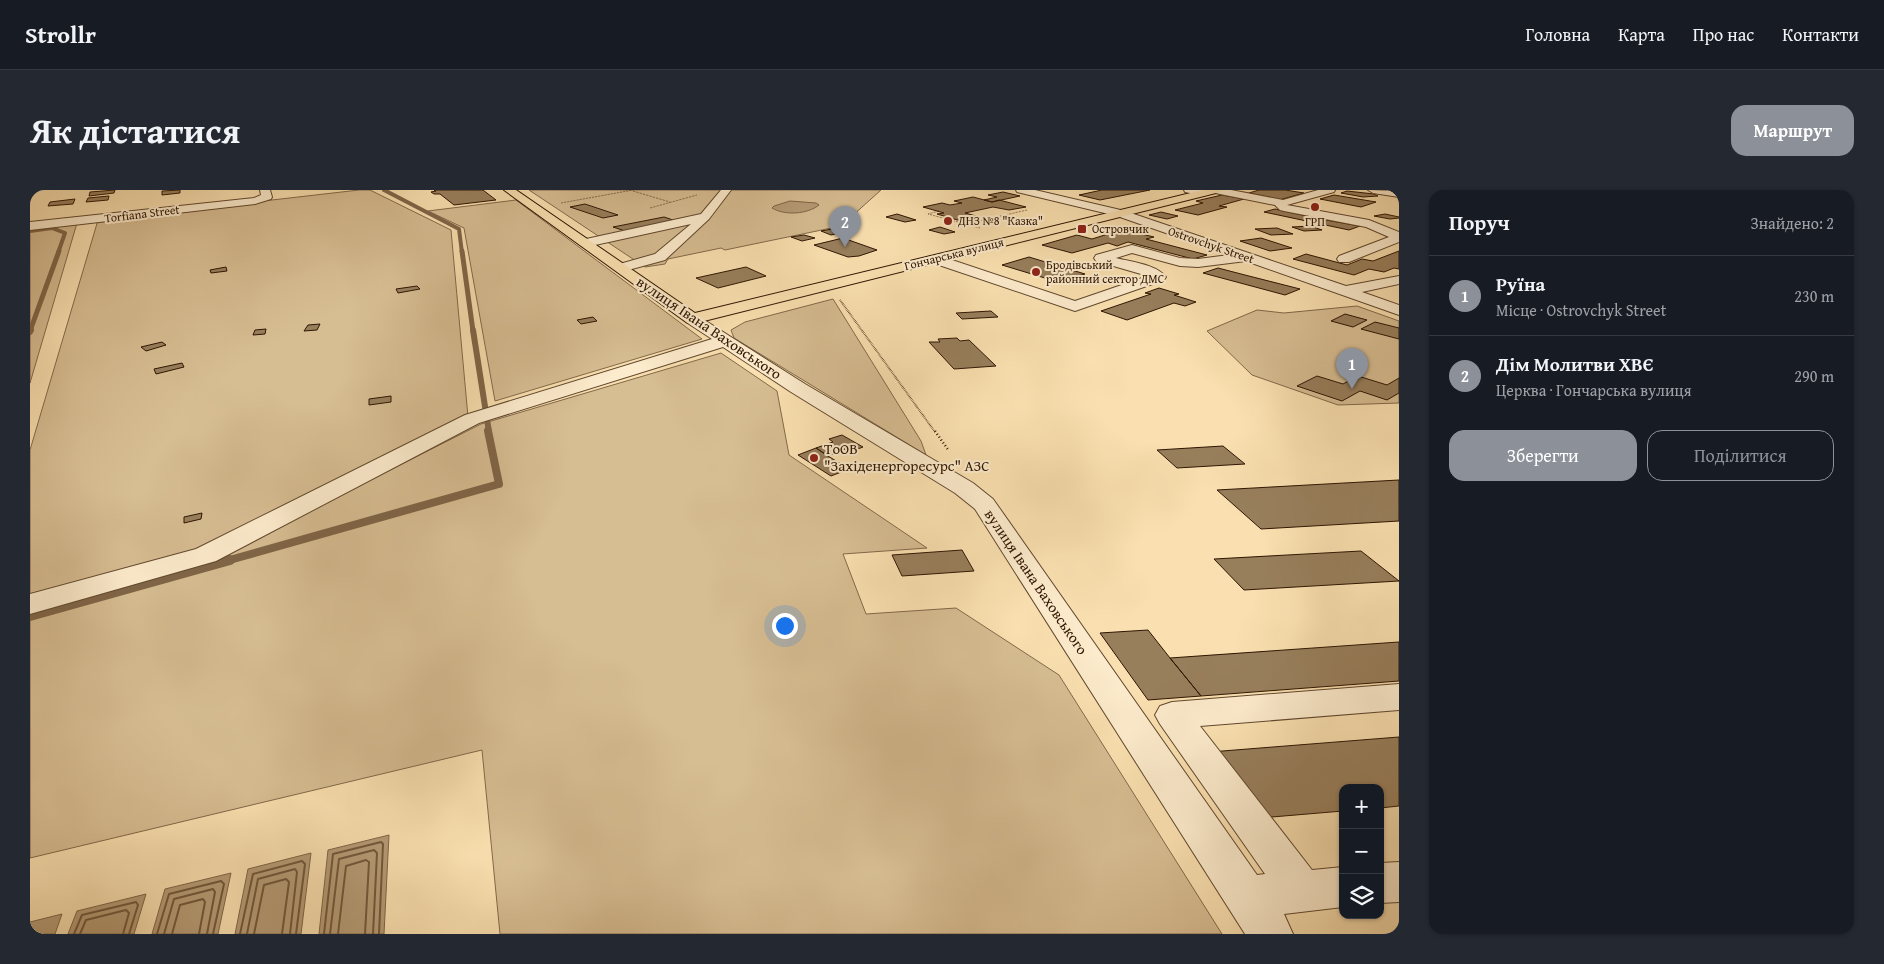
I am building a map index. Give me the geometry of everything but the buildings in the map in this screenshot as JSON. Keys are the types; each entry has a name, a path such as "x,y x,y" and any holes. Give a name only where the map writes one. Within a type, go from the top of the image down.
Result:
{"main road":[{"name":"вулиця Івана Ваховського","path":"509,190 692,319"},
{"name":"Гончарська вулиця","path":"692,319 1212,191"}],"street":[{"name":"Torfiana Street","path":"30,226 255,201 266,197 265,190"},
{"path":"621,268 660,257 705,217 726,190"},
{"name":"Ostrovchyk Street","path":"1021,190 1121,214 1399,310"},
{"path":"1189,190 1212,191 1283,203 1330,190"},
{"path":"1292,190 1315,194"},
{"path":"1373,190 1399,194"},
{"path":"1052,197 1078,192"},
{"path":"1283,203 1280,205 1284,208 1369,224 1399,238"},
{"path":"586,244 705,217"},
{"path":"1344,259 1399,238"},
{"path":"935,259 1075,306 1159,277 1149,271 1101,258 1132,249 1180,262 1198,263 1246,257"},
{"path":"1149,271 1180,262"},
{"path":"1345,291 1399,280"},
{"name":"вулиця Івана Ваховського","path":"692,319 945,476 984,504 1271,934"},
{"path":"30,604 206,555 483,416 725,341"},
{"path":"1302,891 1172,714 1399,697"},
{"path":"1384,884 1399,882"},
{"path":"1246,896 1339,887"}],"path":[{"path":"568,209 560,203 631,190 671,202"},
{"path":"647,209 703,194"},
{"path":"964,224 1028,209"},
{"path":"939,211 928,214 981,228"},
{"path":"829,285 952,455"}],"shaded area":[{"path":"370,190 451,230 468,417 200,552 30,599 30,450 98,220"},
{"path":"529,190 881,190 841,226 725,250 721,248 668,259 665,264 645,267"},
{"path":"516,200 702,339 495,401 464,228 428,211"},
{"path":"77,223 30,383 30,228"},
{"path":"833,299 921,441 926,455 734,338 731,330 745,322"},
{"path":"1357,306 1399,321 1399,403 1338,405 1252,375 1207,331 1257,310 1284,313"},
{"path":"721,353 777,391 789,455 927,548 843,554 866,614 956,608 1059,675 1222,934 500,934 482,750 30,858 30,612 208,562 481,424"}],"water":[{"path":"790,201 816,203 819,205 796,213 777,211 772,208"},
{"path":"389,835 384,934 319,934 328,850"},
{"path":"311,853 301,934 235,934 248,869"},
{"path":"231,873 218,934 152,934 165,889"},
{"path":"146,894 134,934 68,934 77,911"},
{"path":"62,914 55,934 30,934 30,922"}],"waterway":[{"path":"384,190 459,229 462,253"},
{"path":"30,231 52,228 65,233 58,253"},
{"path":"30,331 59,251"},
{"path":"462,251 473,331"},
{"path":"473,330 489,432"},
{"path":"226,561 499,484 488,431"},
{"path":"30,616 230,560"}],"place":[{"name":"ГРП","path":"1315,207"},
{"name":"ДНЗ №8 \"Казка\"","path":"948,221"},
{"name":"Островчик","path":"1082,229"},
{"name":"Дім Молитви ХВЄ","path":"845,247"},
{"name":"Бродівський районний сектор ДМС","path":"1036,272"},
{"name":"Руїна","path":"1352,389"},
{"name":"ТоОВ \"Західенергоресурс\" АЗС","path":"814,458"}]}
